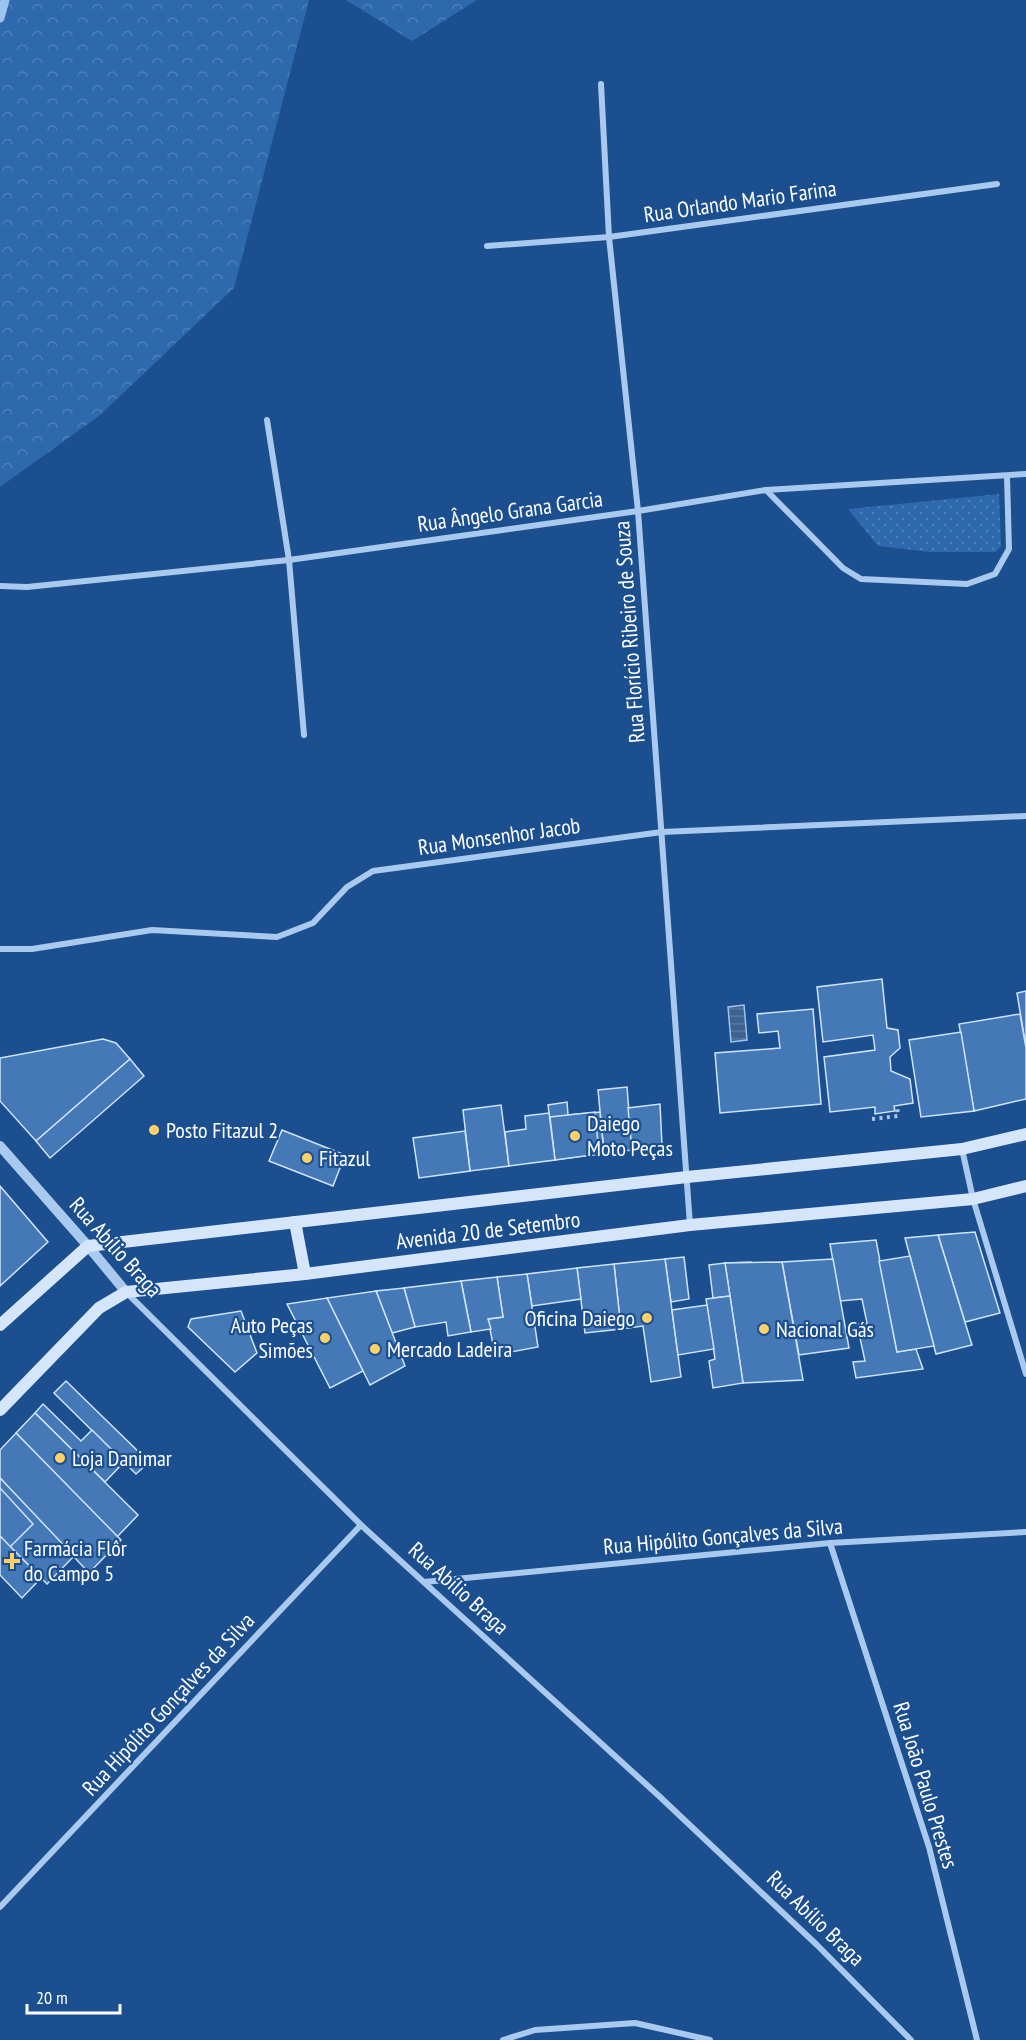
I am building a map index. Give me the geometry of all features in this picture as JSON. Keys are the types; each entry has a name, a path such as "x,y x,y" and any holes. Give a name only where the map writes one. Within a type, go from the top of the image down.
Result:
{"main road":[{"name":"Avenida 20 de Setembro","path":"88,1246 687,1177 962,1149 1026,1134"},
{"name":"Avenida 20 de Setembro","path":"0,1410 99,1308 126,1292 305,1274 690,1224 973,1199 1026,1186"},
{"path":"295,1222 305,1274"},
{"path":"0,1325 88,1246"}],"street":[{"name":"Rua Florício Ribeiro de Souza","path":"601,84 609,237 638,511 690,1224"},
{"name":"Rua Orlando Mario Farina","path":"488,246 609,237 997,184"},
{"path":"267,420 289,560 304,735"},
{"name":"Rua Ângelo Grana Garcia","path":"0,586 37,586 289,560 638,511 766,490 1026,474"},
{"path":"766,490 843,568 861,579 967,584 995,574 1009,549 1007,476"},
{"name":"Rua Monsenhor Jacob","path":"0,948 32,949 152,930 277,937 313,923 347,887 374,871 662,832 1026,816"},
{"name":"Rua Abílio Braga","path":"0,1146 126,1292 361,1526 659,1796 809,1937 911,2040"},
{"path":"962,1149 973,1199 1026,1374"},
{"name":"Rua Hipólito Gonçalves da Silva","path":"0,1907 361,1526"},
{"name":"Rua Hipólito Gonçalves da Silva","path":"424,1582 830,1544 1026,1532"},
{"name":"Rua João Paulo Prestes","path":"830,1544 929,1847 977,2040"},
{"path":"503,2040 535,2030 634,2023 710,2040"}],"path":[{"path":"872,1119 898,1116 897,1106"}],"green space":[{"path":"0,0 309,0 234,288 99,416 0,487"},
{"path":"346,0 477,0 412,41"},
{"path":"999,494 1001,546 996,552 930,552 878,546 848,509"}],"shaded area":[{"path":"744,1005 747,1040 731,1042 728,1007"}],"building":[{"path":"882,979 887,1028 898,1030 900,1048 890,1057 891,1071 910,1079 913,1103 894,1106 895,1111 875,1114 875,1107 830,1112 824,1057 875,1050 873,1035 823,1042 817,987"},
{"path":"1026,991 1026,1048 1017,993"},
{"path":"813,1009 821,1104 720,1113 715,1053 780,1048 778,1031 759,1033 757,1014"},
{"path":"1020,1014 1026,1048 1026,1099 974,1111 959,1024"},
{"path":"961,1032 974,1111 921,1117 909,1040"},
{"path":"103,1039 116,1043 130,1059 36,1141 0,1101 0,1058"},
{"path":"130,1059 144,1076 50,1158 36,1141"},
{"path":"627,1087 632,1150 604,1153 598,1090"},
{"name":"Daiego Moto Peças","path":"567,1102 568,1115 600,1112 604,1153 555,1160 548,1105"},
{"path":"660,1104 662,1146 632,1150 628,1108"},
{"path":"501,1105 509,1166 470,1171 463,1110"},
{"name":"Daiego Moto Peças","path":"595,1112 599,1154 555,1160 550,1117"},
{"path":"549,1113 555,1160 509,1166 505,1132 526,1129 525,1116"},
{"name":"Fitazul","path":"282,1130 345,1155 333,1186 269,1161"},
{"path":"465,1131 470,1171 419,1178 413,1138"},
{"path":"0,1186 48,1242 0,1286"},
{"path":"975,1232 1000,1313 965,1322 938,1235"},
{"path":"938,1235 972,1345 936,1354 905,1238"},
{"path":"876,1240 897,1352 916,1349 923,1369 856,1378 853,1362 865,1361 857,1324 867,1323 862,1299 840,1301 830,1244"},
{"path":"910,1256 934,1346 897,1352 879,1261"},
{"path":"684,1257 689,1299 671,1302 665,1259"},
{"name":"Oficina Daiego","path":"665,1259 681,1377 651,1382 643,1326 621,1329 614,1264"},
{"path":"833,1259 849,1348 799,1355 782,1262"},
{"path":"751,1262 756,1301 731,1303 725,1263"},
{"name":"Nacional Gás","path":"782,1262 803,1380 743,1383 725,1263"},
{"path":"725,1263 730,1296 713,1298 709,1265"},
{"path":"614,1264 621,1329 585,1333 577,1268"},
{"path":"577,1268 581,1299 532,1306 527,1274"},
{"path":"527,1274 538,1347 495,1355 488,1319 503,1317 497,1277"},
{"path":"497,1277 503,1317 488,1319 491,1329 471,1332 461,1281"},
{"path":"461,1281 471,1332 448,1336 446,1322 415,1327 404,1288"},
{"path":"404,1288 415,1327 392,1333 376,1291"},
{"name":"Mercado Ladeira","path":"376,1291 405,1366 370,1385 327,1298"},
{"path":"730,1296 743,1383 713,1388 709,1361 715,1359 706,1299"},
{"name":"Auto Peças Simões","path":"327,1298 363,1371 330,1388 287,1304"},
{"path":"707,1305 714,1349 678,1355 672,1310"},
{"path":"241,1311 257,1353 235,1372 188,1327 191,1319"},
{"path":"66,1381 149,1462 136,1474 54,1393"},
{"path":"43,1404 81,1441 92,1430 124,1462 105,1482 35,1413"},
{"name":"Loja Danimar","path":"35,1413 138,1515 117,1537 16,1433"},
{"path":"16,1433 121,1540 89,1573 0,1478 0,1450"},
{"path":"0,1478 74,1556 47,1584 0,1536"},
{"path":"0,1488 33,1524 10,1547 0,1536"},
{"name":"Farmácia Flôr do Campo 5","path":"0,1536 41,1578 22,1598 0,1575"}],"waterway":[{"path":"0,18 5,0"}],"place":[{"name":"Posto Fitazul 2","path":"154,1130"},
{"name":"Daiego Moto Peças","path":"575,1136"},
{"name":"Fitazul","path":"307,1158"},
{"name":"Oficina Daiego","path":"647,1318"},
{"name":"Nacional Gás","path":"764,1329"},
{"name":"Auto Peças Simões","path":"325,1338"},
{"name":"Mercado Ladeira","path":"375,1349"},
{"name":"Loja Danimar","path":"60,1458"},
{"name":"Farmácia Flôr do Campo 5","path":"12,1561"}]}
